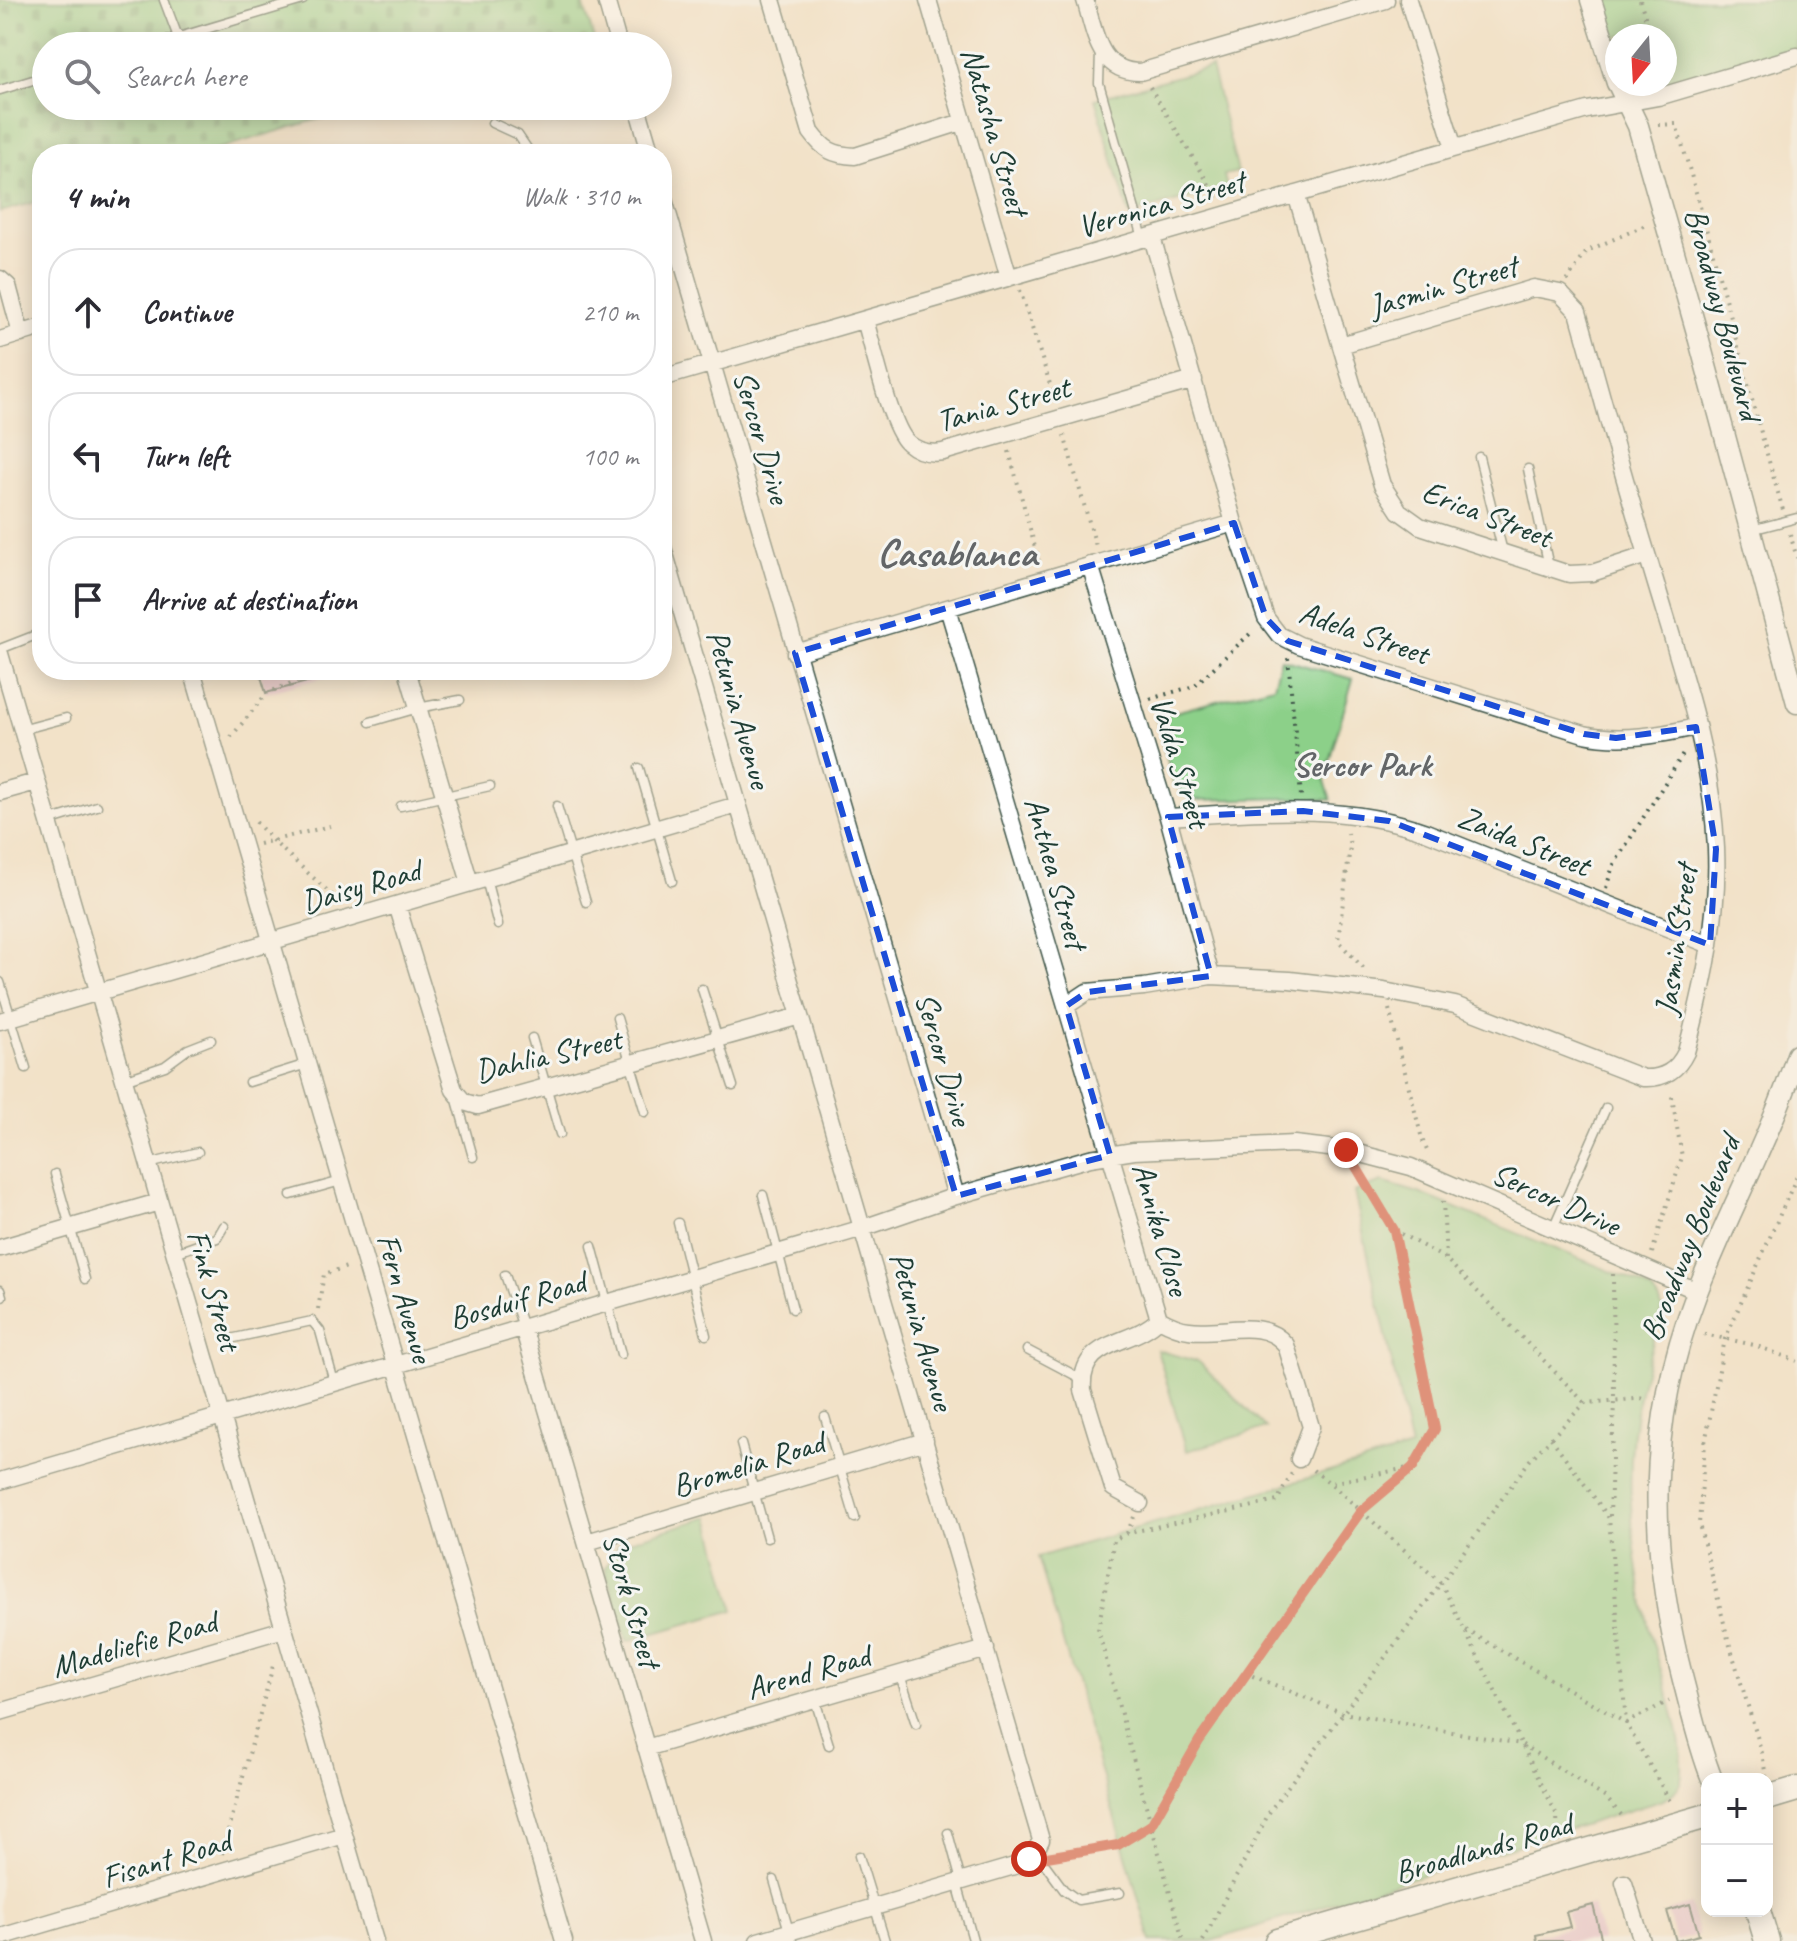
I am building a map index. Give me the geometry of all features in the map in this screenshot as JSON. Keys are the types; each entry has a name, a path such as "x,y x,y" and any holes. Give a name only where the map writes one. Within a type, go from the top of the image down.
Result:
{"main road":[{"path":"1773,1796 1797,1789"},
{"name":"Broadlands Road","path":"1277,1941 1701,1818"},
{"path":"1760,1917 1767,1941"}],"street":[{"path":"606,0 615,32"},
{"path":"772,0 811,132 823,148 837,155 855,156 962,122"},
{"name":"Natasha Street","path":"928,0 1009,278"},
{"path":"1085,0 1100,51 1116,67 1140,72 1386,0"},
{"path":"1408,0 1454,148"},
{"name":"Broadway Boulevard","path":"1591,0 1605,42"},
{"name":"Veronica Street","path":"1677,91 1797,56"},
{"name":"Veronica Street","path":"712,364 1587,110 1611,96"},
{"name":"Broadway Boulevard","path":"1624,96 1638,126 1696,329 1797,703"},
{"path":"641,120 648,144"},
{"name":"Erica Street","path":"1296,194 1382,485 1399,511 1420,526 1569,574 1585,574 1647,555"},
{"name":"Sercor Drive","path":"672,227 956,1196 1110,1155 1267,1144 1346,1150 1411,1167 1697,1291"},
{"name":"Adela Street","path":"1147,237 1194,380 1234,523 1271,627 1288,641 1599,738 1672,733 1696,727"},
{"path":"0,279 8,286 21,334"},
{"name":"Jasmin Street","path":"1341,345 1534,288 1560,293 1578,312 1696,727 1710,787 1716,849 1715,911 1704,983 1686,1052 1675,1069 1659,1077"},
{"name":"Tania Street","path":"865,320 897,427 908,444 925,453 998,436 1194,380"},
{"path":"0,340 32,330"},
{"path":"672,375 712,364"},
{"path":"795,653 1234,523"},
{"name":"Valda Street","path":"1090,565 1168,817 1211,976"},
{"name":"Petunia Avenue","path":"672,588 1038,1827 1041,1840 1038,1855"},
{"name":"Anthea Street","path":"948,608 1110,1155"},
{"name":"Fink Street","path":"0,652 375,1941"},
{"name":"Fern Avenue","path":"195,680 564,1941"},
{"path":"410,680 444,796 478,881"},
{"path":"0,792 36,782"},
{"name":"Daisy Road","path":"6,1019 737,805"},
{"name":"Zaida Street","path":"1168,817 1303,811 1389,821 1710,945"},
{"name":"Dahlia Street","path":"397,905 454,1090 464,1102 478,1106 800,1016"},
{"path":"1066,1006 1087,992 1211,976 1290,980 1384,991 1455,1005 1635,1075 1659,1077"},
{"name":"Broadway Boulevard","path":"1710,1773 1667,1615 1657,1536 1657,1472 1666,1396 1697,1291 1778,1107 1797,1055"},
{"name":"Annika Close","path":"1110,1155 1159,1319"},
{"name":"Bosduif Road","path":"0,1481 863,1228 956,1196"},
{"path":"0,1248 159,1202"},
{"name":"Annika Close","path":"1082,1379 1087,1362 1098,1351 1146,1330 1159,1319"},
{"name":"Annika Close","path":"1159,1319 1187,1330 1263,1329 1280,1337 1286,1345 1311,1427 1299,1459"},
{"name":"Stork Street","path":"523,1327 703,1941"},
{"path":"1082,1379 1113,1488 1140,1503"},
{"name":"Bromelia Road","path":"587,1542 925,1441"},
{"name":"Madeliefie Road","path":"0,1712 284,1629"},
{"name":"Arend Road","path":"646,1748 986,1649"},
{"name":"Fisant Road","path":"3,1933 344,1835"},
{"path":"758,1941 790,1936 874,1907 1021,1864 1038,1855"},
{"path":"1624,1883 1642,1941"}],"lane":[{"path":"164,0 176,32"},
{"path":"195,32 303,0"},
{"path":"1100,51 1099,83 1147,237"},
{"path":"0,90 32,80"},
{"path":"492,123 518,135 524,144"},
{"path":"1479,457 1503,553"},
{"path":"1528,469 1549,568"},
{"path":"1749,530 1797,518"},
{"path":"0,652 32,637"},
{"path":"370,722 460,700"},
{"path":"21,730 66,718"},
{"path":"639,768 672,881"},
{"path":"401,806 490,786"},
{"path":"47,821 97,806"},
{"path":"557,806 586,902"},
{"path":"478,881 498,925"},
{"path":"0,982 6,1019 26,1068"},
{"path":"702,989 733,1086"},
{"path":"617,1018 645,1112"},
{"path":"532,1038 560,1134"},
{"path":"124,1080 165,1066 188,1049 211,1040"},
{"path":"249,1082 308,1064"},
{"path":"454,1090 473,1157"},
{"path":"1553,1228 1606,1108"},
{"path":"148,1164 198,1152"},
{"path":"55,1174 85,1279"},
{"path":"291,1195 342,1181"},
{"path":"763,1195 793,1309"},
{"path":"678,1223 706,1335"},
{"path":"174,1253 217,1238 224,1226"},
{"path":"592,1246 621,1354"},
{"name":"Stork Street","path":"505,1275 523,1327"},
{"path":"230,1339 304,1321 315,1323 334,1382"},
{"path":"1027,1350 1082,1379"},
{"path":"825,1417 855,1518"},
{"path":"741,1444 767,1538"},
{"path":"900,1674 916,1724"},
{"path":"814,1699 829,1745"},
{"path":"948,1833 973,1940"},
{"path":"1038,1855 1064,1890 1078,1900 1120,1893"},
{"path":"859,1856 885,1941"},
{"path":"774,1880 790,1936"}],"path":[{"path":"1640,0 1647,24"},
{"path":"1140,72 1228,214"},
{"path":"1638,126 1676,124 1712,243 1746,385 1784,515"},
{"path":"1560,293 1587,251 1663,218"},
{"path":"998,436 1011,455 1043,579"},
{"path":"1789,529 1797,558"},
{"path":"1133,704 1194,686 1266,618"},
{"path":"1288,641 1303,811"},
{"path":"214,742 231,737 267,693 299,680"},
{"path":"1601,902 1613,866 1682,758 1696,727"},
{"path":"249,814 273,841 356,917"},
{"path":"1345,814 1350,847 1338,941 1384,991 1422,1139 1432,1161"},
{"path":"244,848 330,826"},
{"path":"1645,1268 1656,1244 1682,1157 1671,1090 1659,1077"},
{"path":"1038,1855 1118,1845 1151,1825 1199,1741 1361,1511 1413,1467 1435,1429 1394,1230 1346,1150"},
{"path":"1765,1773 1699,1524 1705,1443 1725,1339 1797,1176"},
{"path":"1443,1198 1446,1259"},
{"path":"1394,1230 1446,1259 1585,1403"},
{"path":"1613,1254 1614,1400 1609,1518 1626,1723 1682,1823"},
{"path":"315,1323 324,1274 366,1262"},
{"path":"1683,1330 1754,1345 1797,1361"},
{"path":"1203,1941 1271,1809 1530,1460 1585,1403 1666,1396"},
{"path":"1551,1438 1609,1518"},
{"path":"1183,1941 1098,1630 1114,1540 1127,1533 1277,1501 1299,1459 1441,1583 1557,1815 1559,1859"},
{"path":"1330,1483 1413,1467"},
{"path":"1127,1533 1140,1503"},
{"path":"217,1873 284,1629"},
{"path":"1464,1629 1626,1723"},
{"path":"1248,1674 1343,1713 1521,1744 1606,1798 1641,1835"},
{"path":"1626,1723 1686,1692"}],"highlighted area":[{"path":"1234,523 1266,618 1288,641 1584,734 1616,738 1696,727 1716,849 1710,945 1389,821 1303,811 1168,817 1211,976 1087,992 1066,1006 1110,1155 956,1196 795,653"}],"green space":[{"path":"0,0 582,0 592,32 32,32 32,120 316,120 234,144 32,144 32,203 0,212"},
{"path":"1592,0 1797,0 1797,53 1677,89 1677,24 1605,24 1605,43"},
{"path":"1211,67 1238,172 1224,175 1227,188 1129,214 1095,99"},
{"path":"1624,96 1652,96 1628,103"},
{"path":"1281,659 1353,679 1324,778 1331,800 1194,800 1174,785 1156,717 1274,686"},
{"path":"1382,1182 1419,1193 1627,1278 1650,1289 1658,1297 1662,1309 1642,1382 1631,1451 1631,1511 1643,1599 1681,1751 1680,1783 1663,1800 1211,1941 1151,1941 1038,1557 1411,1448 1354,1192"},
{"path":"1157,1350 1199,1362 1266,1428 1187,1451"},
{"path":"709,1517 734,1610 627,1641 605,1568 619,1544"}],"building":[{"path":"262,680 314,680 266,693"},
{"path":"1690,1904 1699,1935 1676,1941 1667,1911"},
{"path":"1593,1905 1602,1941 1537,1941 1536,1935 1570,1927 1566,1912"}],"district":[{"name":"Casablanca","path":"957,553"},
{"name":"Sercor Park","path":"1362,764"}],"route":[{"path":"1029,1859 1036,1852 1041,1858 1118,1845 1151,1825 1199,1741 1361,1511 1413,1467 1435,1429 1394,1230 1346,1150"}]}
